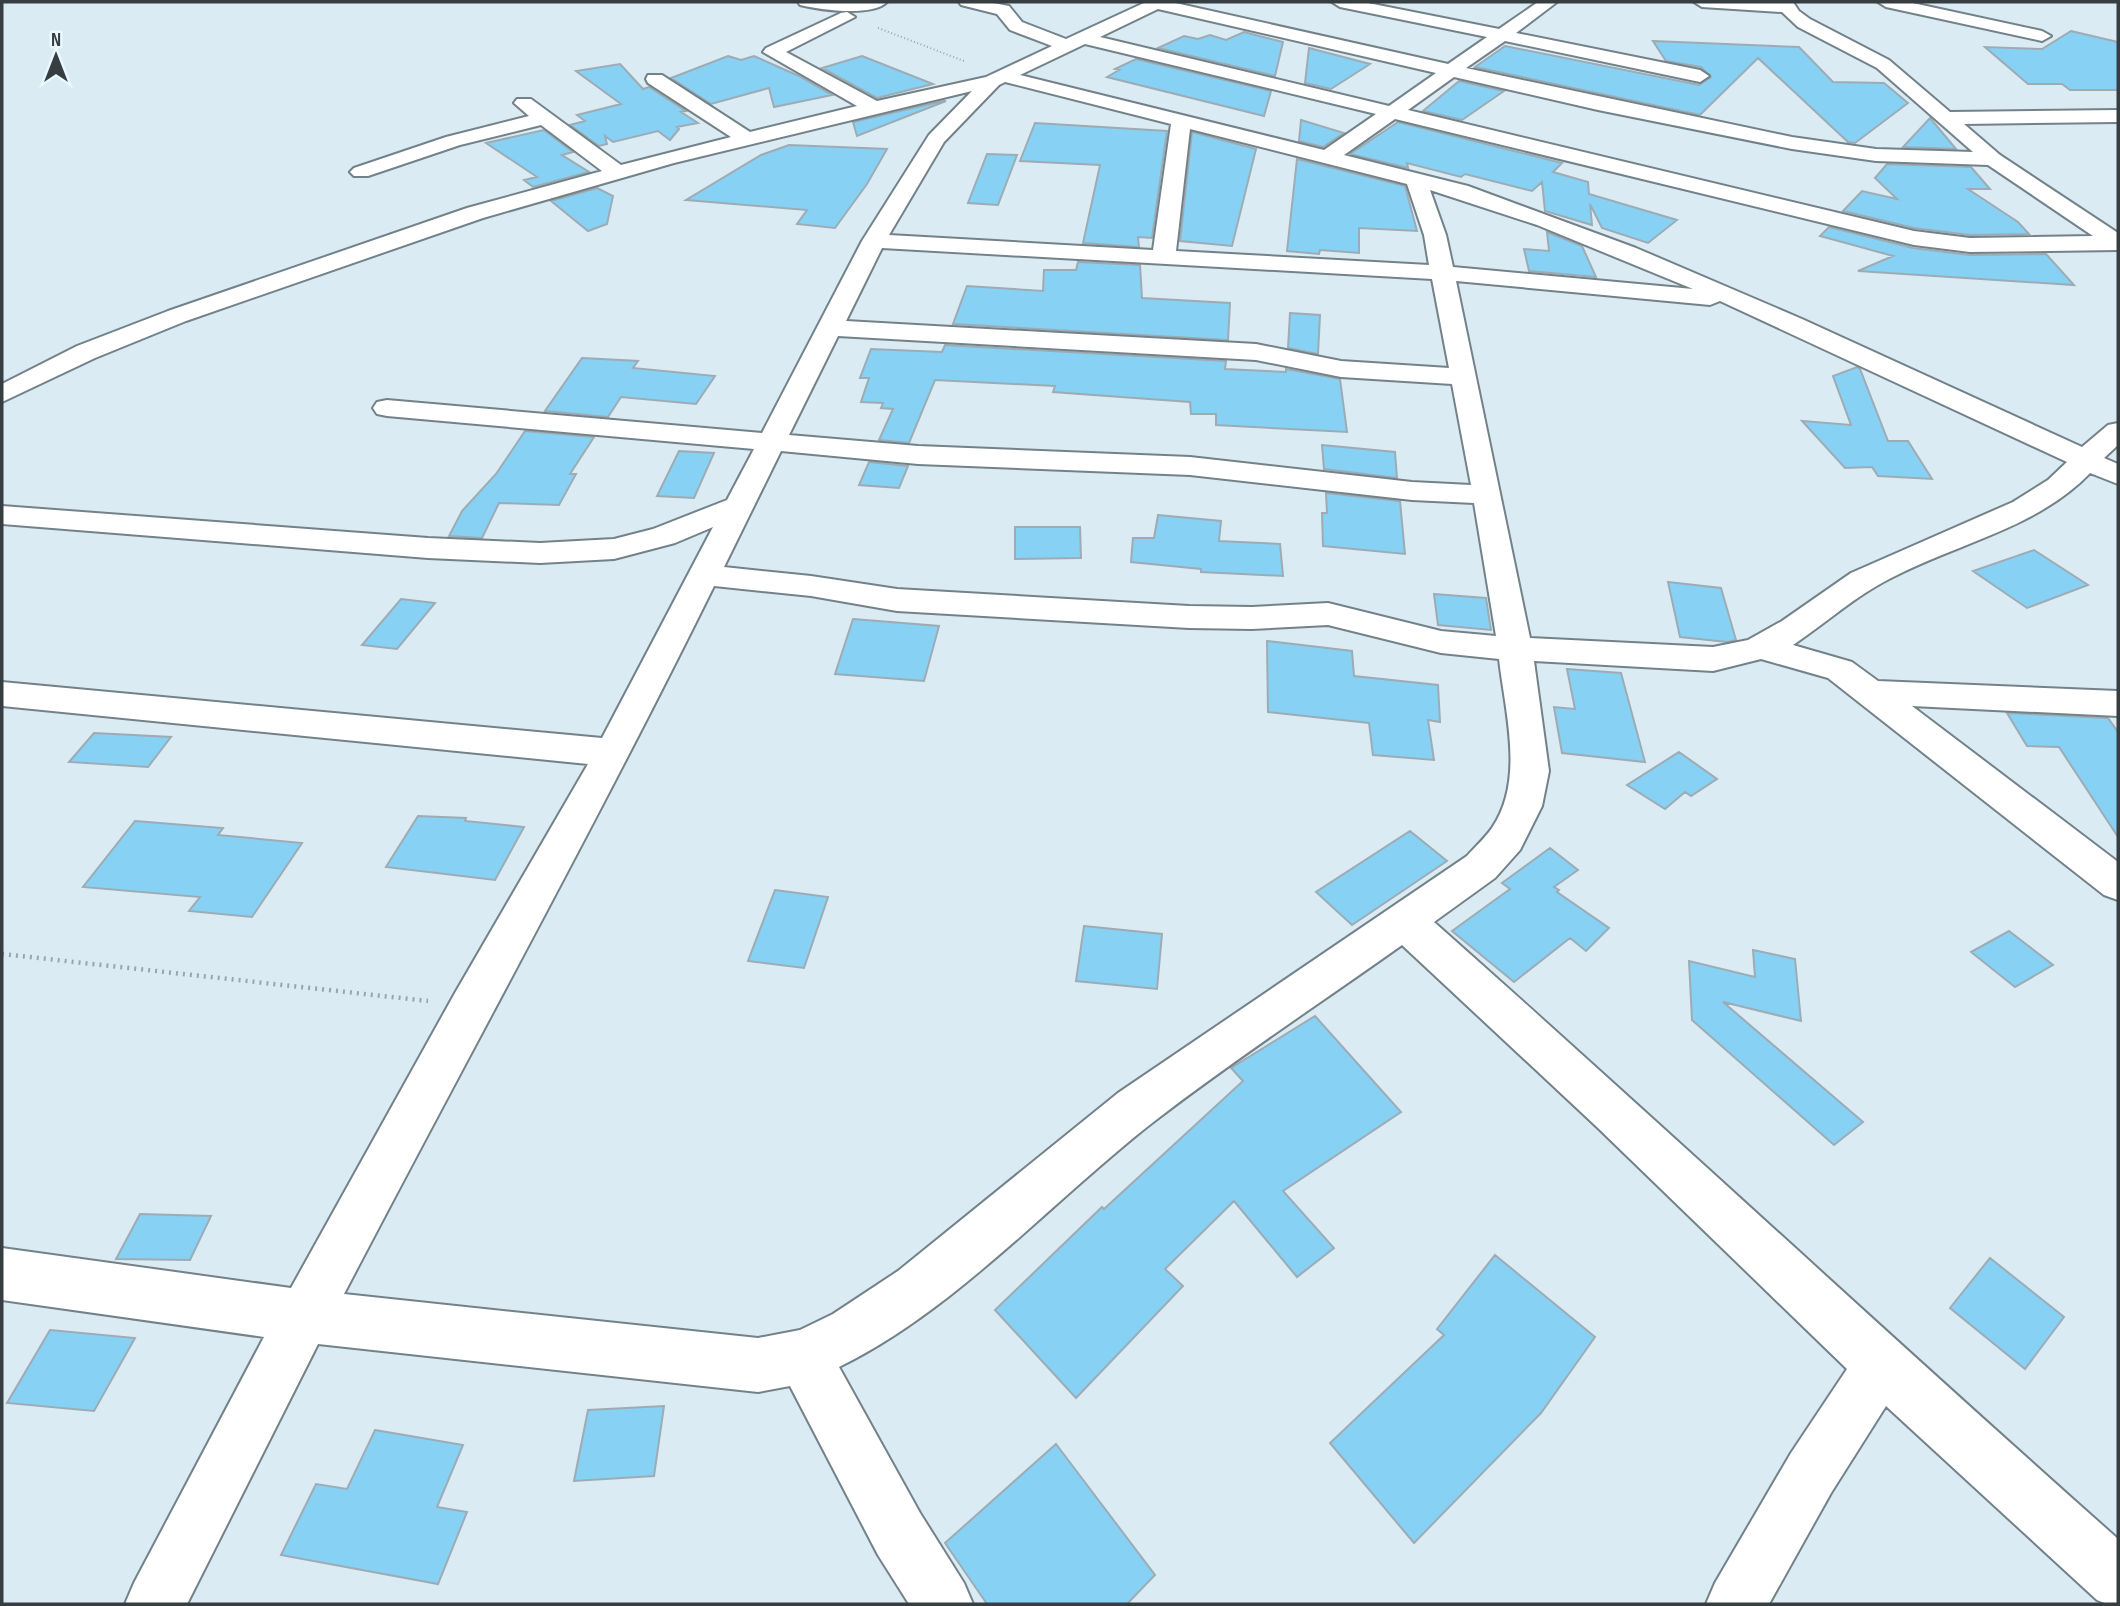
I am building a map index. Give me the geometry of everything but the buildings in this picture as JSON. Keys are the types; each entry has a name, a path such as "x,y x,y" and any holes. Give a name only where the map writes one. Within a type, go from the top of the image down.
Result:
{"street":[{"path":"806,2 835,7 879,2"},
{"path":"806,2 847,17"},
{"path":"967,2 1003,10 1016,26 1028,32 1393,112 1940,242 2118,243"},
{"path":"1340,2 1700,76"},
{"path":"1328,157 1549,2"},
{"path":"1702,2 1786,5 1804,23 1883,64 1993,159 2118,243"},
{"path":"1886,2 2042,36"},
{"path":"2,394 86,352 177,316 432,228 617,172 998,78 1157,3 1665,118 1842,152 1993,159"},
{"path":"847,17 772,52 874,107"},
{"path":"998,78 1460,191 1616,246 1742,301 2118,475"},
{"path":"155,1604 304,1316 471,1006 613,753 705,575 736,507 874,241 936,139 998,78"},
{"path":"654,79 749,140"},
{"path":"520,100 617,172"},
{"path":"1945,118 2118,116"},
{"path":"361,172 453,141 543,118"},
{"path":"1164,257 1181,122"},
{"path":"1498,159 1517,142"},
{"path":"1460,191 1479,175"},
{"path":"2,1274 304,1316 758,1365 804,1356 852,1333 916,1289 1135,1108 1481,867 1506,839 1523,806 1530,771 1515,649 1487,495 1444,273 1435,235 1416,180"},
{"path":"874,241 1444,273 1742,301"},
{"path":"831,328 1256,352 1342,369 1464,377"},
{"path":"387,408 918,455 1190,466 1271,473 1412,491 1487,495"},
{"path":"705,575 811,586 897,600 1189,617 1252,618 1328,614 1441,642 1515,649 1713,659 1738,656 1762,648 1789,634 1845,590 1879,570 2019,511 2059,486 2118,431"},
{"path":"2,515 428,548 540,554 614,549 664,536 736,507"},
{"path":"1817,613 1840,670"},
{"path":"1762,648 1840,670 2118,884"},
{"path":"1871,693 1996,696 2118,704"},
{"path":"2,694 613,753"},
{"path":"1404,921 1614,1112 1881,1365 2118,1579"},
{"path":"804,1356 899,1534 943,1604"},
{"path":"1736,1604 1811,1473 1881,1365"}],"path":[{"path":"847,17 998,78"},
{"path":"2,954 471,1006"}]}
